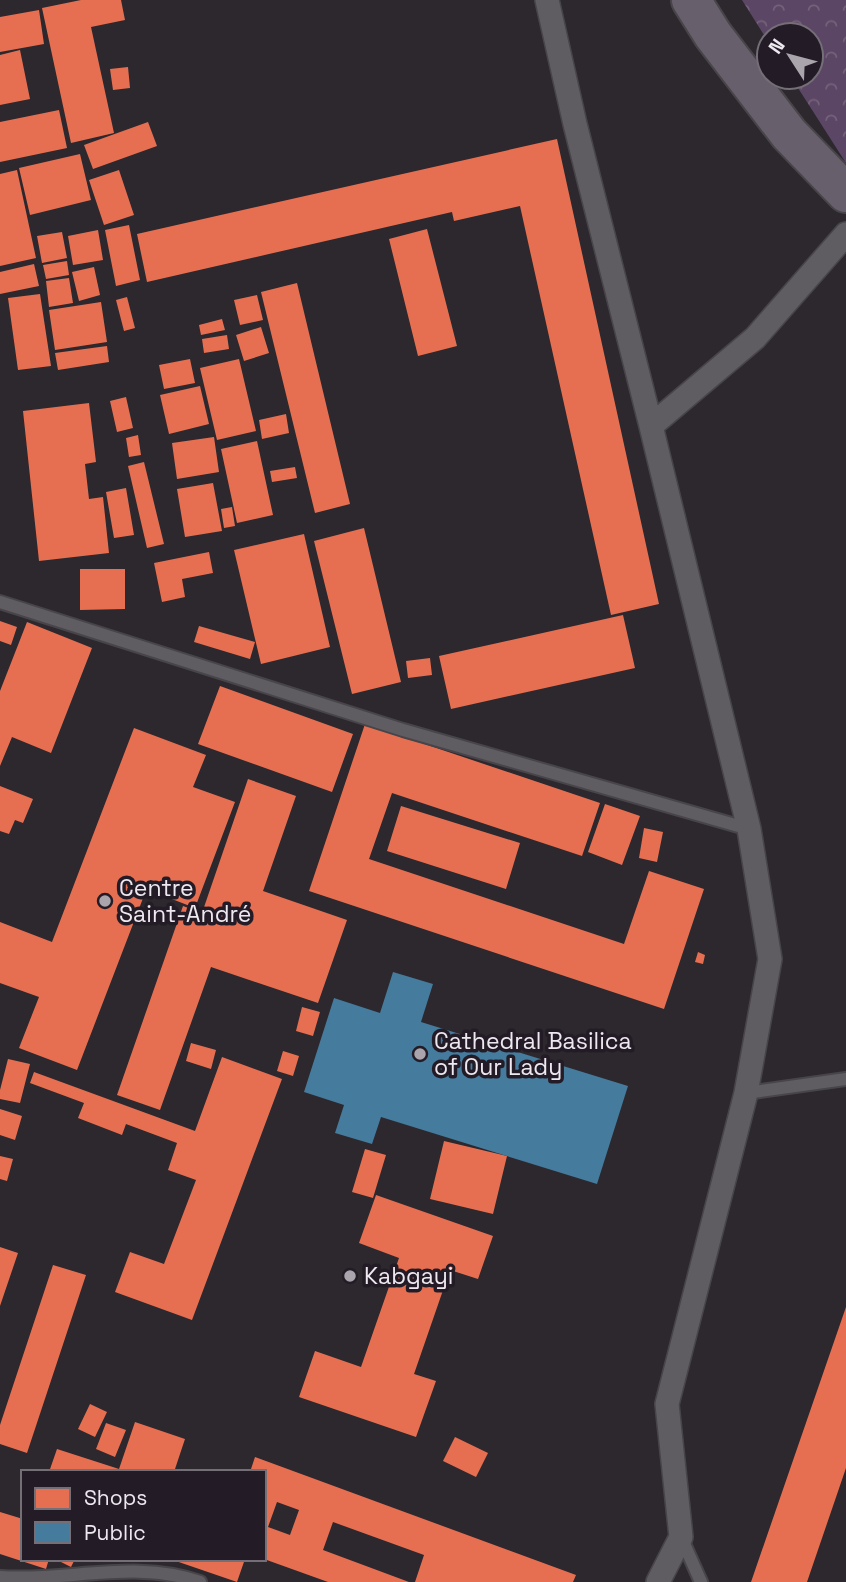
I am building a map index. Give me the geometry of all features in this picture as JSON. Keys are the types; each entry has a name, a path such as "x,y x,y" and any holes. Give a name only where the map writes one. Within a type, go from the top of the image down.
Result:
{"highway":[{"path":"691,0 713,35 789,134 846,193"}],"street":[{"path":"547,0 575,124 749,830 770,959 746,1093 667,1404 681,1537 658,1582"},
{"path":"651,426 755,338 846,234"}],"lane":[{"path":"0,602 403,730 749,830"},
{"path":"746,1093 846,1079"},
{"path":"681,1537 701,1582"},
{"path":"0,1577 58,1578 120,1572 158,1573 200,1582"}],"green space":[{"path":"742,0 846,0 846,163 800,91 825,91 825,21 755,21"}],"building: Shops":[{"path":"81,0 121,0 125,20 91,27 114,133 71,143 42,8"},
{"path":"39,10 44,44 0,52 0,17"},
{"path":"20,50 30,99 0,105 0,55"},
{"path":"128,67 130,88 113,90 110,69"},
{"path":"59,110 67,148 0,162 0,122"},
{"path":"148,122 157,146 93,169 84,145"},
{"path":"557,139 659,604 611,615 520,206 454,221 452,212 147,282 137,234"},
{"path":"80,154 91,200 30,215 19,168"},
{"path":"17,170 36,258 0,266 0,174"},
{"path":"119,170 134,215 104,225 89,180"},
{"path":"129,225 140,280 116,286 105,230"},
{"path":"427,229 457,346 418,356 389,239"},
{"path":"98,230 103,260 73,265 68,236"},
{"path":"62,232 67,258 42,263 37,236"},
{"path":"67,261 69,275 46,279 43,265"},
{"path":"34,264 39,286 0,294 0,272"},
{"path":"94,267 100,295 79,301 72,272"},
{"path":"69,278 73,303 49,307 46,281"},
{"path":"297,283 350,504 315,513 261,292"},
{"path":"40,294 51,366 18,370 8,298"},
{"path":"257,295 263,320 240,325 234,300"},
{"path":"127,297 135,328 124,331 116,300"},
{"path":"101,302 107,342 55,350 49,310"},
{"path":"222,319 225,330 201,335 199,325"},
{"path":"261,327 269,353 244,361 236,335"},
{"path":"227,335 229,349 204,353 202,339"},
{"path":"107,346 109,362 58,370 55,353"},
{"path":"190,359 195,383 164,389 159,365"},
{"path":"239,359 256,431 217,440 200,368"},
{"path":"200,386 209,424 169,434 160,395"},
{"path":"126,397 133,428 117,432 110,401"},
{"path":"89,403 96,462 85,464 89,499 103,497 109,553 39,561 23,411"},
{"path":"286,414 289,433 262,439 259,420"},
{"path":"138,435 141,455 129,457 126,438"},
{"path":"214,437 219,472 177,479 172,443"},
{"path":"257,441 273,515 237,523 221,449"},
{"path":"144,462 164,544 147,548 128,466"},
{"path":"295,467 297,478 272,482 270,471"},
{"path":"213,483 222,531 185,537 177,489"},
{"path":"126,488 134,535 114,538 106,492"},
{"path":"232,507 235,526 224,528 221,509"},
{"path":"364,528 401,682 352,694 314,541"},
{"path":"304,534 330,647 261,664 234,550"},
{"path":"209,552 213,573 182,579 185,597 162,602 154,563"},
{"path":"80,569 125,569 125,609 80,610"},
{"path":"623,615 635,668 451,709 439,656"},
{"path":"0,621 17,627 11,645 0,641"},
{"path":"27,622 92,648 51,753 12,737 0,766 0,691"},
{"path":"199,626 255,642 250,659 194,642"},
{"path":"430,658 432,675 408,678 406,661"},
{"path":"220,686 353,734 332,792 198,744"},
{"path":"365,724 600,803 582,856 392,793 369,859 624,944 649,871 704,889 664,1009 309,891"},
{"name":"Centre Saint-André","path":"134,728 206,755 193,787 235,802 195,908 159,894 163,884 150,880 77,1070 19,1048 39,997 0,983 0,922 52,942"},
{"path":"248,779 296,796 263,891 347,920 318,1003 211,967 160,1110 117,1095 183,906 202,913"},
{"path":"0,786 33,799 23,823 15,820 9,834 0,831"},
{"path":"605,804 640,816 622,865 588,852"},
{"path":"401,806 520,843 506,889 387,851"},
{"path":"644,828 663,832 657,862 639,858"},
{"path":"698,952 705,955 703,964 695,962"},
{"path":"302,1007 320,1012 313,1036 296,1031"},
{"path":"191,1043 216,1050 211,1069 186,1061"},
{"path":"283,1051 299,1056 293,1076 277,1071"},
{"path":"222,1057 282,1079 192,1320 115,1292 130,1252 164,1264 196,1180 168,1170 177,1143 126,1124 122,1135 78,1118 84,1103 30,1083 34,1072 195,1131"},
{"path":"8,1059 30,1064 20,1103 0,1099"},
{"path":"0,1109 22,1116 15,1140 0,1135"},
{"path":"444,1141 507,1156 493,1214 430,1199"},
{"path":"365,1149 386,1155 373,1198 352,1192"},
{"path":"0,1156 13,1159 7,1181 0,1179"},
{"path":"376,1195 493,1236 478,1279 450,1270 414,1374 436,1381 416,1437 299,1397 315,1351 361,1367 399,1258 359,1243"},
{"path":"0,1247 18,1253 0,1306"},
{"path":"53,1265 86,1275 27,1453 0,1444 0,1425"},
{"path":"846,1307 846,1468 807,1582 751,1582"},
{"path":"90,1404 107,1412 95,1437 78,1429"},
{"path":"135,1422 185,1439 175,1470 50,1470 57,1449 119,1469"},
{"path":"106,1423 126,1430 115,1457 96,1449"},
{"path":"455,1437 488,1453 476,1477 443,1461"},
{"path":"255,1457 576,1575 573,1582 415,1582 424,1555 333,1522 323,1550 409,1582 328,1582 266,1560 266,1470 251,1470","holes":["277,1502 299,1510 290,1535 268,1527"]},
{"path":"0,1512 21,1518 21,1561 0,1554"},
{"path":"21,1561 48,1561 46,1569"},
{"path":"59,1561 74,1561 71,1567"},
{"path":"176,1561 244,1561 237,1582"}],"building: Public":[{"name":"Cathedral Basilica of Our Lady","path":"393,972 433,984 421,1022 628,1086 597,1184 381,1117 372,1144 335,1133 344,1105 304,1092 334,998 380,1013"}],"place":[{"name":"Centre Saint-André","path":"105,901"},
{"name":"Cathedral Basilica of Our Lady","path":"420,1054"},
{"name":"Kabgayi","path":"350,1276"}]}
